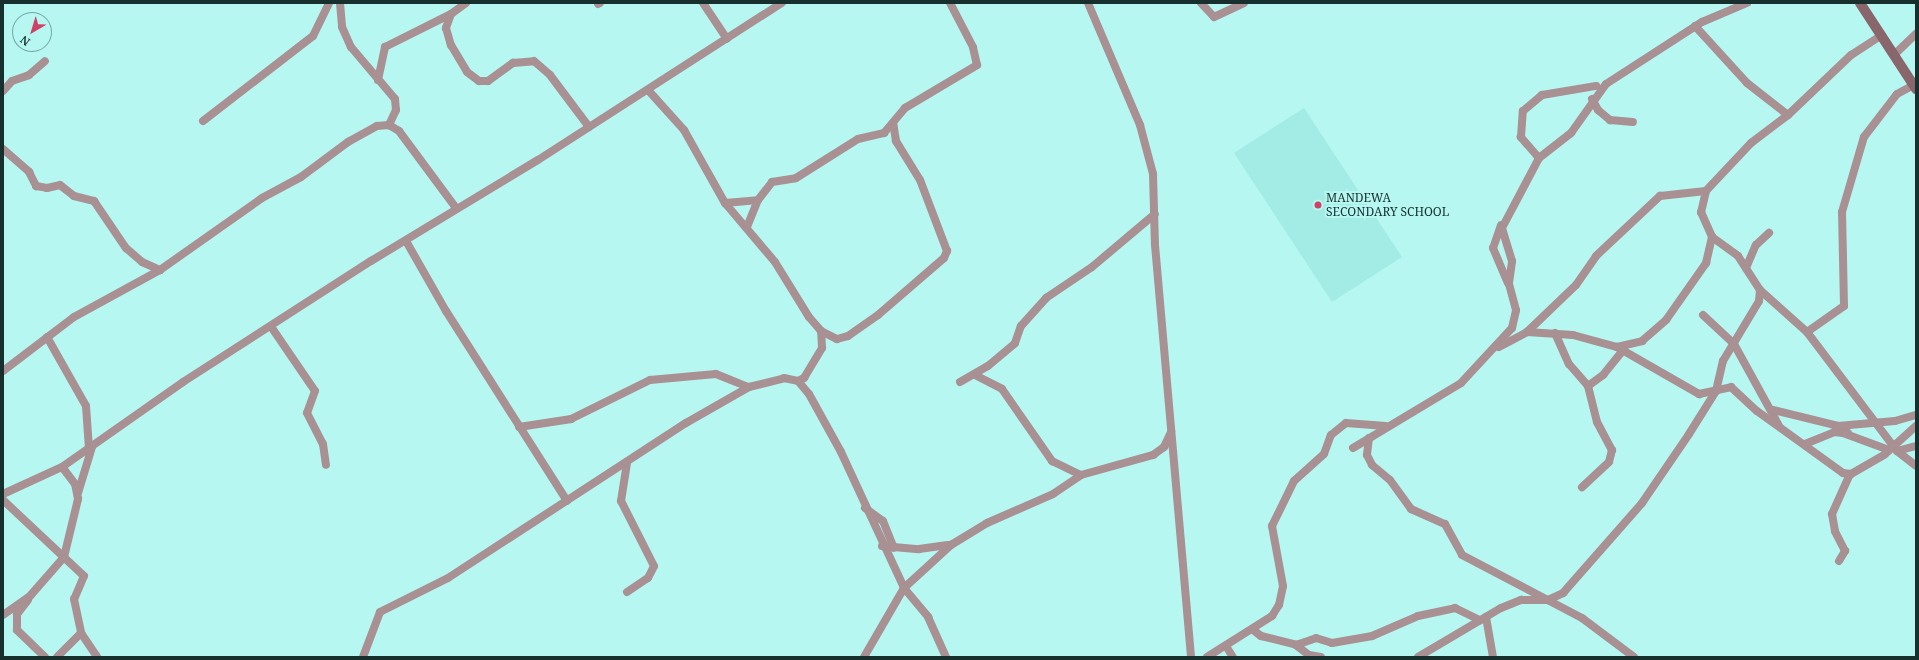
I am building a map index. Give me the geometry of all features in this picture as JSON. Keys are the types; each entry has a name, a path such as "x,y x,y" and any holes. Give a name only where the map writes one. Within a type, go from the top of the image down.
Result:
{"main road":[{"path":"1860,3 1895,54 1915,87"}],"street":[{"path":"203,121 313,36 330,3"},
{"path":"340,3 345,38 378,80 395,98 396,110 389,124"},
{"path":"378,80 385,47 451,14 466,3"},
{"path":"703,3 727,39"},
{"path":"3,494 62,467 183,382 272,328 456,208 648,90 782,3"},
{"path":"747,226 758,200 772,182 806,173 858,139 884,133 905,108 977,65 973,47 950,3"},
{"path":"1088,3 1146,142 1155,214 1191,657"},
{"path":"1201,3 1214,18 1244,3"},
{"path":"1353,448 1386,426 1461,383 1496,349 1514,321 1516,310 1509,283 1493,248 1502,223 1539,158 1571,133 1592,100 1606,84 1632,64 1695,26 1747,3"},
{"path":"451,14 446,35 467,72 479,81 488,81 513,63 534,61 550,75 588,127"},
{"path":"1695,26 1747,83 1788,115"},
{"path":"1895,54 1916,34"},
{"path":"1882,35 1851,55 1788,115 1762,133 1706,191 1702,212 1712,237 1738,256 1760,290 1807,332 1877,423 1893,449"},
{"path":"3,91 12,81 29,75 45,61"},
{"path":"1539,158 1521,137 1523,110 1542,96 1596,86"},
{"path":"1807,332 1844,306 1842,212 1864,137 1897,94 1915,87"},
{"path":"648,90 684,130 725,203 747,226 821,331 837,339 848,336 878,315 946,255 946,245 934,223 920,180 898,145 893,123"},
{"path":"1592,100 1598,110 1610,120 1632,122"},
{"path":"4,369 74,317 160,270 262,198 313,169 348,142 377,126 389,124 408,140 456,208"},
{"path":"3,149 29,172 36,186 63,185 74,196 94,201 108,225 135,256 160,270"},
{"path":"1496,349 1527,332 1576,285 1596,256 1660,196 1706,191"},
{"path":"725,203 758,200"},
{"path":"960,382 975,374 1015,343 1021,326 1046,298 1092,267 1155,214"},
{"path":"1502,223 1512,261 1509,283"},
{"path":"1746,268 1756,245 1769,233"},
{"path":"1588,386 1603,375 1620,348 1642,341 1666,320 1706,263 1712,237"},
{"path":"406,241 519,427 567,501"},
{"path":"1418,657 1511,603 1548,600 1564,593 1642,503 1716,391 1723,361 1759,301 1760,290"},
{"path":"1703,315 1734,344 1773,410 1779,426"},
{"path":"272,328 314,391 307,413 323,444 326,465"},
{"path":"798,381 808,373 822,348 821,331"},
{"path":"1527,332 1555,333 1620,348 1699,394 1731,387 1757,411 1805,444 1831,466 1850,474"},
{"path":"1555,333 1569,364 1588,386 1597,422 1613,455 1582,487"},
{"path":"45,657 17,630 18,614 30,596 64,556 78,493 91,448 86,406 47,337"},
{"path":"519,427 560,423 650,380 716,374 750,387"},
{"path":"975,374 1002,389 1052,460 1081,475"},
{"path":"363,657 380,612 448,578 627,464 666,435 750,387 772,379 798,381 810,394 841,452 882,546 904,588 928,617 946,657"},
{"path":"1773,410 1838,426 1877,423 1916,415"},
{"path":"1207,657 1272,616 1282,596 1281,565 1272,539 1272,526 1288,491 1300,474 1324,454 1331,435 1342,425 1351,422 1386,426"},
{"path":"1838,426 1851,436"},
{"path":"1839,561 1845,551 1835,531 1832,514 1850,474 1893,449 1916,426"},
{"path":"864,657 904,588 951,545 987,523 1053,494 1081,475 1153,455 1164,447 1172,430"},
{"path":"1805,444 1834,432 1893,449 1916,466"},
{"path":"1369,438 1367,455 1372,465 1390,480 1411,509 1445,524 1462,555 1582,618 1634,657"},
{"path":"1893,449 1916,446"},
{"path":"626,592 648,578 654,566 621,502 627,464"},
{"path":"62,467 78,493"},
{"path":"3,500 54,551 64,556 84,576 74,599 81,633 97,657"},
{"path":"865,508 883,521 894,548"},
{"path":"882,546 919,549 951,545"},
{"path":"3,615 30,596"},
{"path":"1296,645 1316,638 1332,643 1372,636 1418,616 1455,608 1483,618"},
{"path":"1483,618 1493,657"},
{"path":"1252,629 1261,636 1296,645 1309,655 1321,657"},
{"path":"57,657 81,633"},
{"path":"1226,646 1234,657"}],"shaded area":[{"name":"MANDEWA SECONDARY SCHOOL","path":"1304,108 1402,257 1332,302 1234,153"}],"place":[{"name":"MANDEWA SECONDARY SCHOOL","path":"1318,205"}]}
